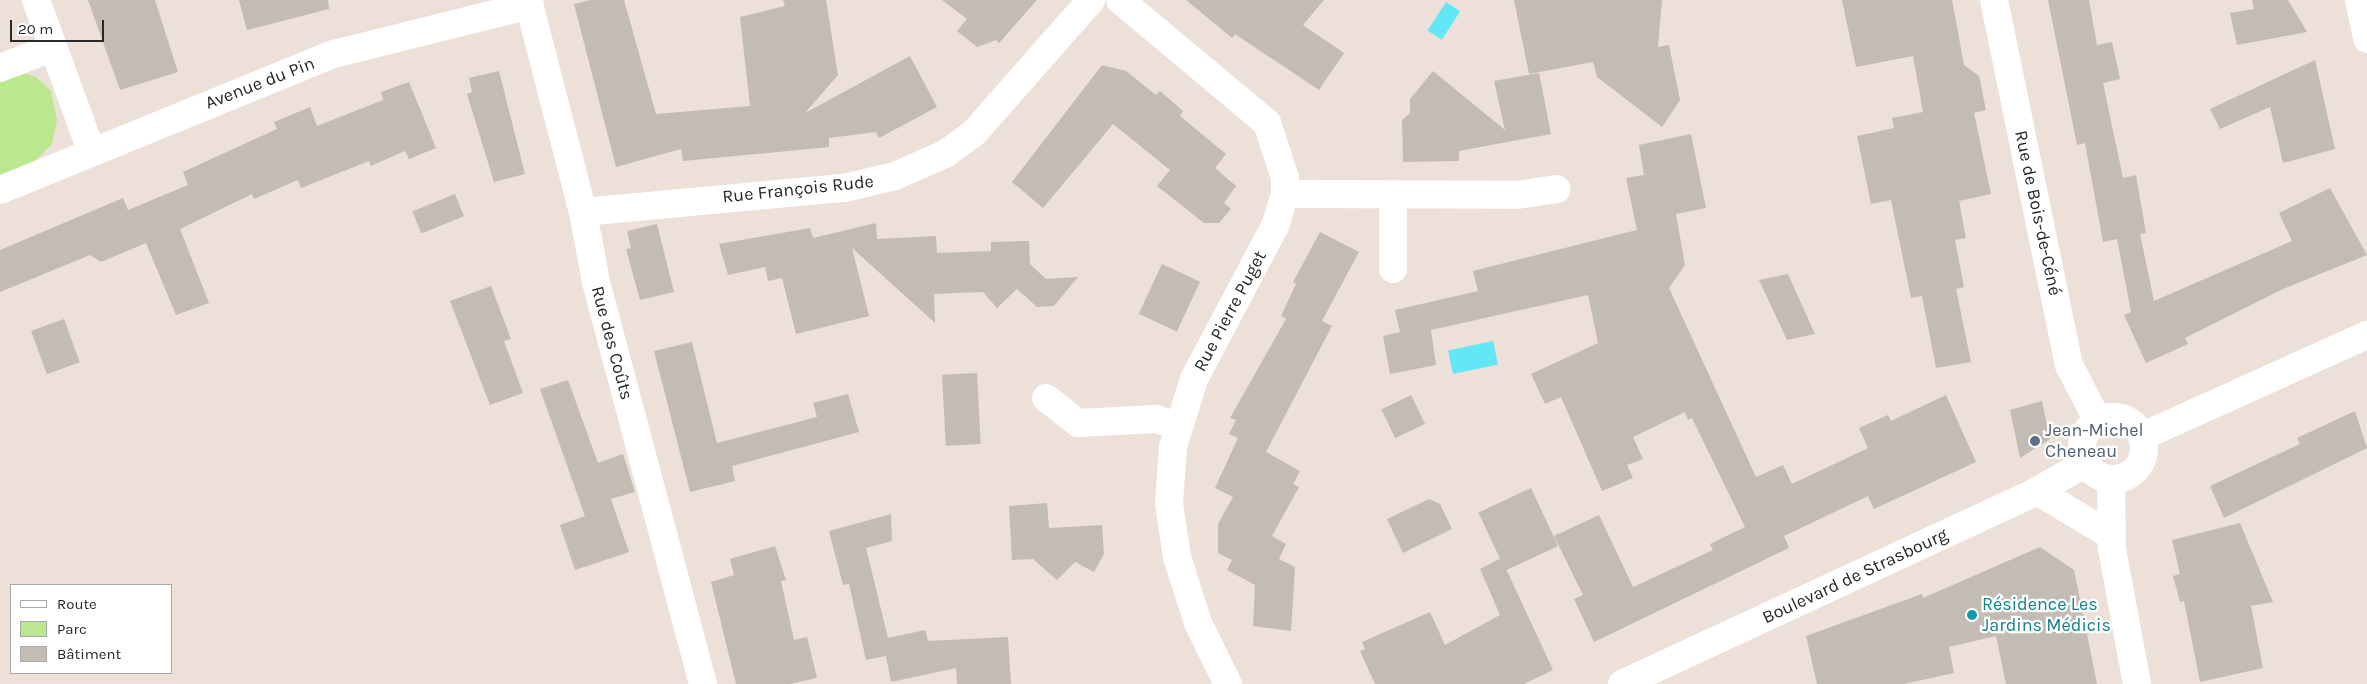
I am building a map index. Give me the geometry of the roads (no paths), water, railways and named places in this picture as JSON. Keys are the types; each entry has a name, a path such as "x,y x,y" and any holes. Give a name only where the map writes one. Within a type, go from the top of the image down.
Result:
{"street":[{"path":"36,0 51,48 91,150"},
{"name":"Rue François Rude","path":"583,212 844,188 895,176 945,154 973,134 1091,0"},
{"name":"Rue Pierre Puget","path":"1120,0 1267,123 1281,156 1285,194 1275,226 1194,379 1177,426 1169,503 1177,557 1198,623 1228,684"},
{"name":"Rue de Bois-de-Céné","path":"1994,0 2069,365 2098,420"},
{"path":"2359,0 2367,39"},
{"name":"Rue des Coûts","path":"529,2 583,212 596,282 703,684"},
{"name":"Avenue du Pin","path":"0,190 91,150 334,54 529,2"},
{"path":"0,68 51,48"},
{"path":"1285,194 1393,196 1517,194 1557,189"},
{"path":"1393,196 1393,269"},
{"path":"2143,436 2367,335"},
{"path":"1046,398 1078,423 1156,419 1177,426"},
{"path":"2119,417 2137,427 2143,436 2145,446 2139,466 2111,480 2086,463 2082,444 2098,420 2119,417"},
{"name":"Boulevard de Strasbourg","path":"1637,681 2037,491 2086,463"},
{"path":"2111,480 2112,536 2137,684"},
{"path":"2037,491 2112,536"}],"water":[{"path":"1446,2 1460,11 1442,40 1427,31"},
{"path":"1493,341 1498,364 1453,374 1448,351"}],"place":[{"name":"Jean-Michel Cheneau","path":"2035,441"},
{"name":"Résidence Les Jardins Médicis","path":"1972,615"}]}
